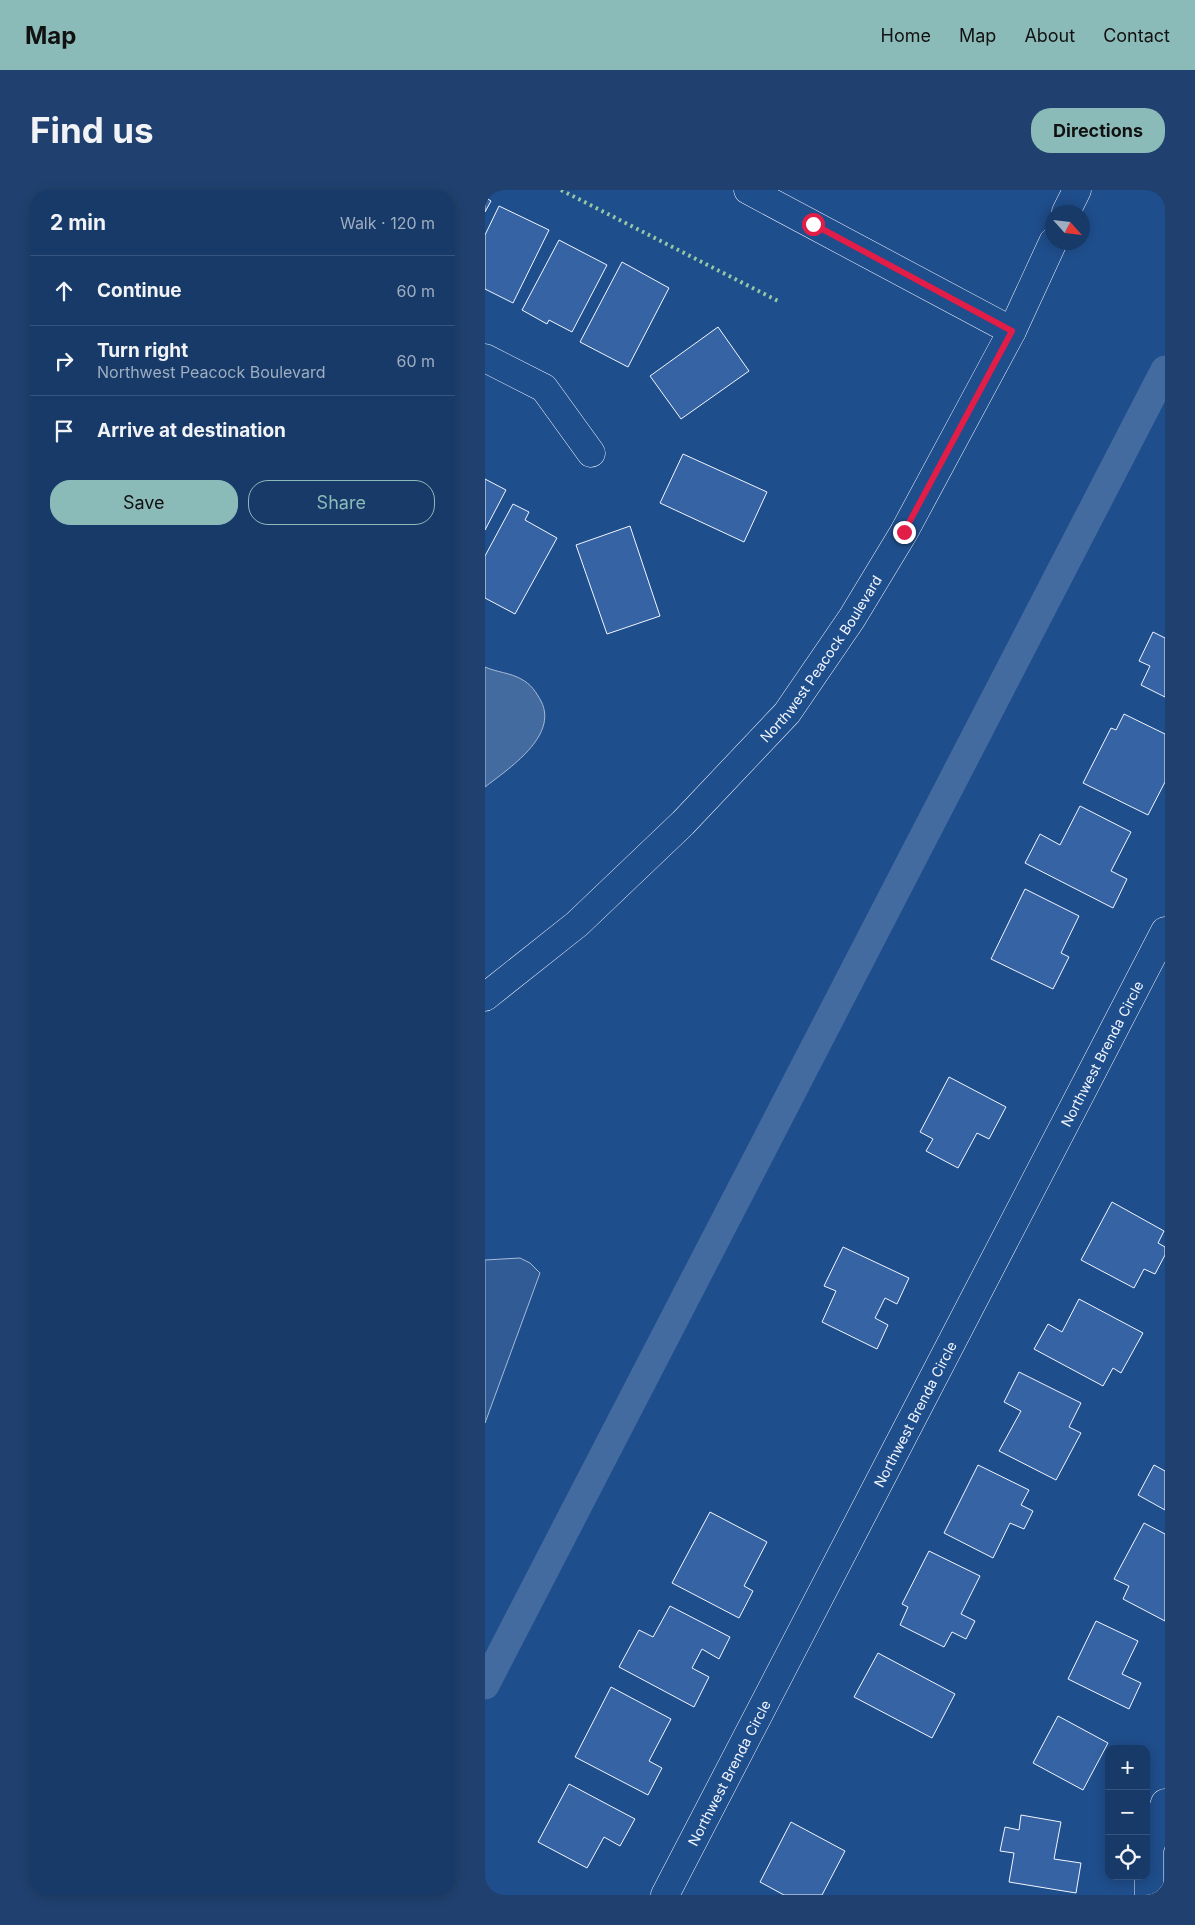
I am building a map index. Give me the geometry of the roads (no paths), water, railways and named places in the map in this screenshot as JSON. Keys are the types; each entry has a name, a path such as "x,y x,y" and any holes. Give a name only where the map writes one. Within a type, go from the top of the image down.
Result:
{"street":[{"path":"748,190 1012,331"},
{"path":"1070,205 1077,190"},
{"name":"Northwest Peacock Boulevard","path":"485,997 584,917 683,823 787,713 852,618 904,532 1012,331 1049,250"},
{"path":"485,358 544,388 591,453"},
{"name":"Northwest Brenda Circle","path":"665,1895 1165,931"},
{"path":"1149,1895 1149,1850 1165,1803"}],"waterway":[{"path":"485,1685 1165,370"}]}
